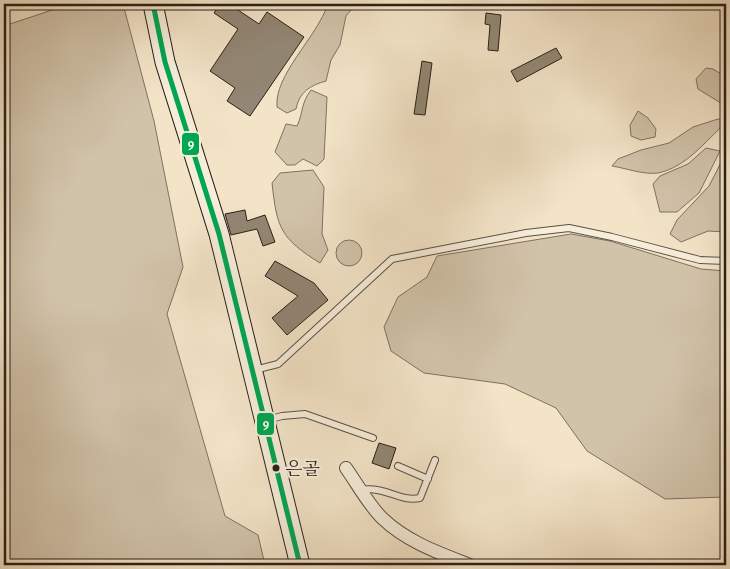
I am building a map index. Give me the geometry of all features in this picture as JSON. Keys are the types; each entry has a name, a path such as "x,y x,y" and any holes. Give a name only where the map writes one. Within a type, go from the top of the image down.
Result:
{"main road":[{"path":"153,4 165,62 219,234 254,370 300,565"}],"street":[{"path":"346,468 382,517 397,530 425,547 470,565"}],"lane":[{"path":"254,370 278,364 392,258 526,233 570,228 700,260 726,261"},
{"path":"266,421 282,416 306,414 373,438"},
{"path":"362,490 375,488 409,500 420,498 435,460"},
{"path":"398,466 428,479"}],"shaded area":[{"path":"70,4 123,4 154,121 183,267 167,314 225,516 258,535 265,565 4,565 4,26"},
{"path":"328,4 356,4 346,16 340,45 331,60 326,81 306,90 300,98 296,109 287,113 277,107 282,82 323,17"},
{"path":"706,68 713,69 726,77 726,104 724,105 698,89 696,79"},
{"path":"311,90 327,97 324,159 317,166 303,159 295,165 287,165 275,152 286,124 297,126 305,100"},
{"path":"638,111 648,118 656,129 655,137 641,140 631,136 630,125"},
{"path":"718,119 726,120 726,123 687,159 668,170 658,173 647,173 612,166 618,159 641,150 669,143 693,127"},
{"path":"706,148 720,151 699,193 677,212 660,212 653,184 660,176 688,164"},
{"path":"726,153 726,232 708,231 681,242 670,234 677,220 709,186"},
{"path":"313,170 324,187 322,234 328,250 320,263 296,246 283,231 276,211 272,183 280,173"},
{"path":"571,234 610,241 701,269 726,271 726,497 665,499 587,451 556,408 505,384 424,373 391,351 384,327 398,297 427,277 437,256"},
{"path":"349,240 359,243 362,253 359,263 349,266 339,263 336,253 339,243"}],"building":[{"path":"220,4 229,4 259,24 267,12 304,37 250,116 227,101 235,88 210,71 238,29 214,13"},
{"path":"486,13 501,15 498,51 488,50 490,25 485,24"},
{"path":"556,48 562,58 517,82 511,71"},
{"path":"422,61 432,63 425,115 414,114"},
{"path":"245,210 247,221 265,215 275,242 263,246 257,229 231,235 225,214"},
{"path":"275,261 314,283 328,300 287,335 272,318 298,296 265,276"},
{"path":"379,443 396,448 389,469 372,463"}],"transit line":[{"name":"9","path":"153,4 165,62 219,234 300,565"}],"place":[{"name":"은골","path":"276,468"}]}
